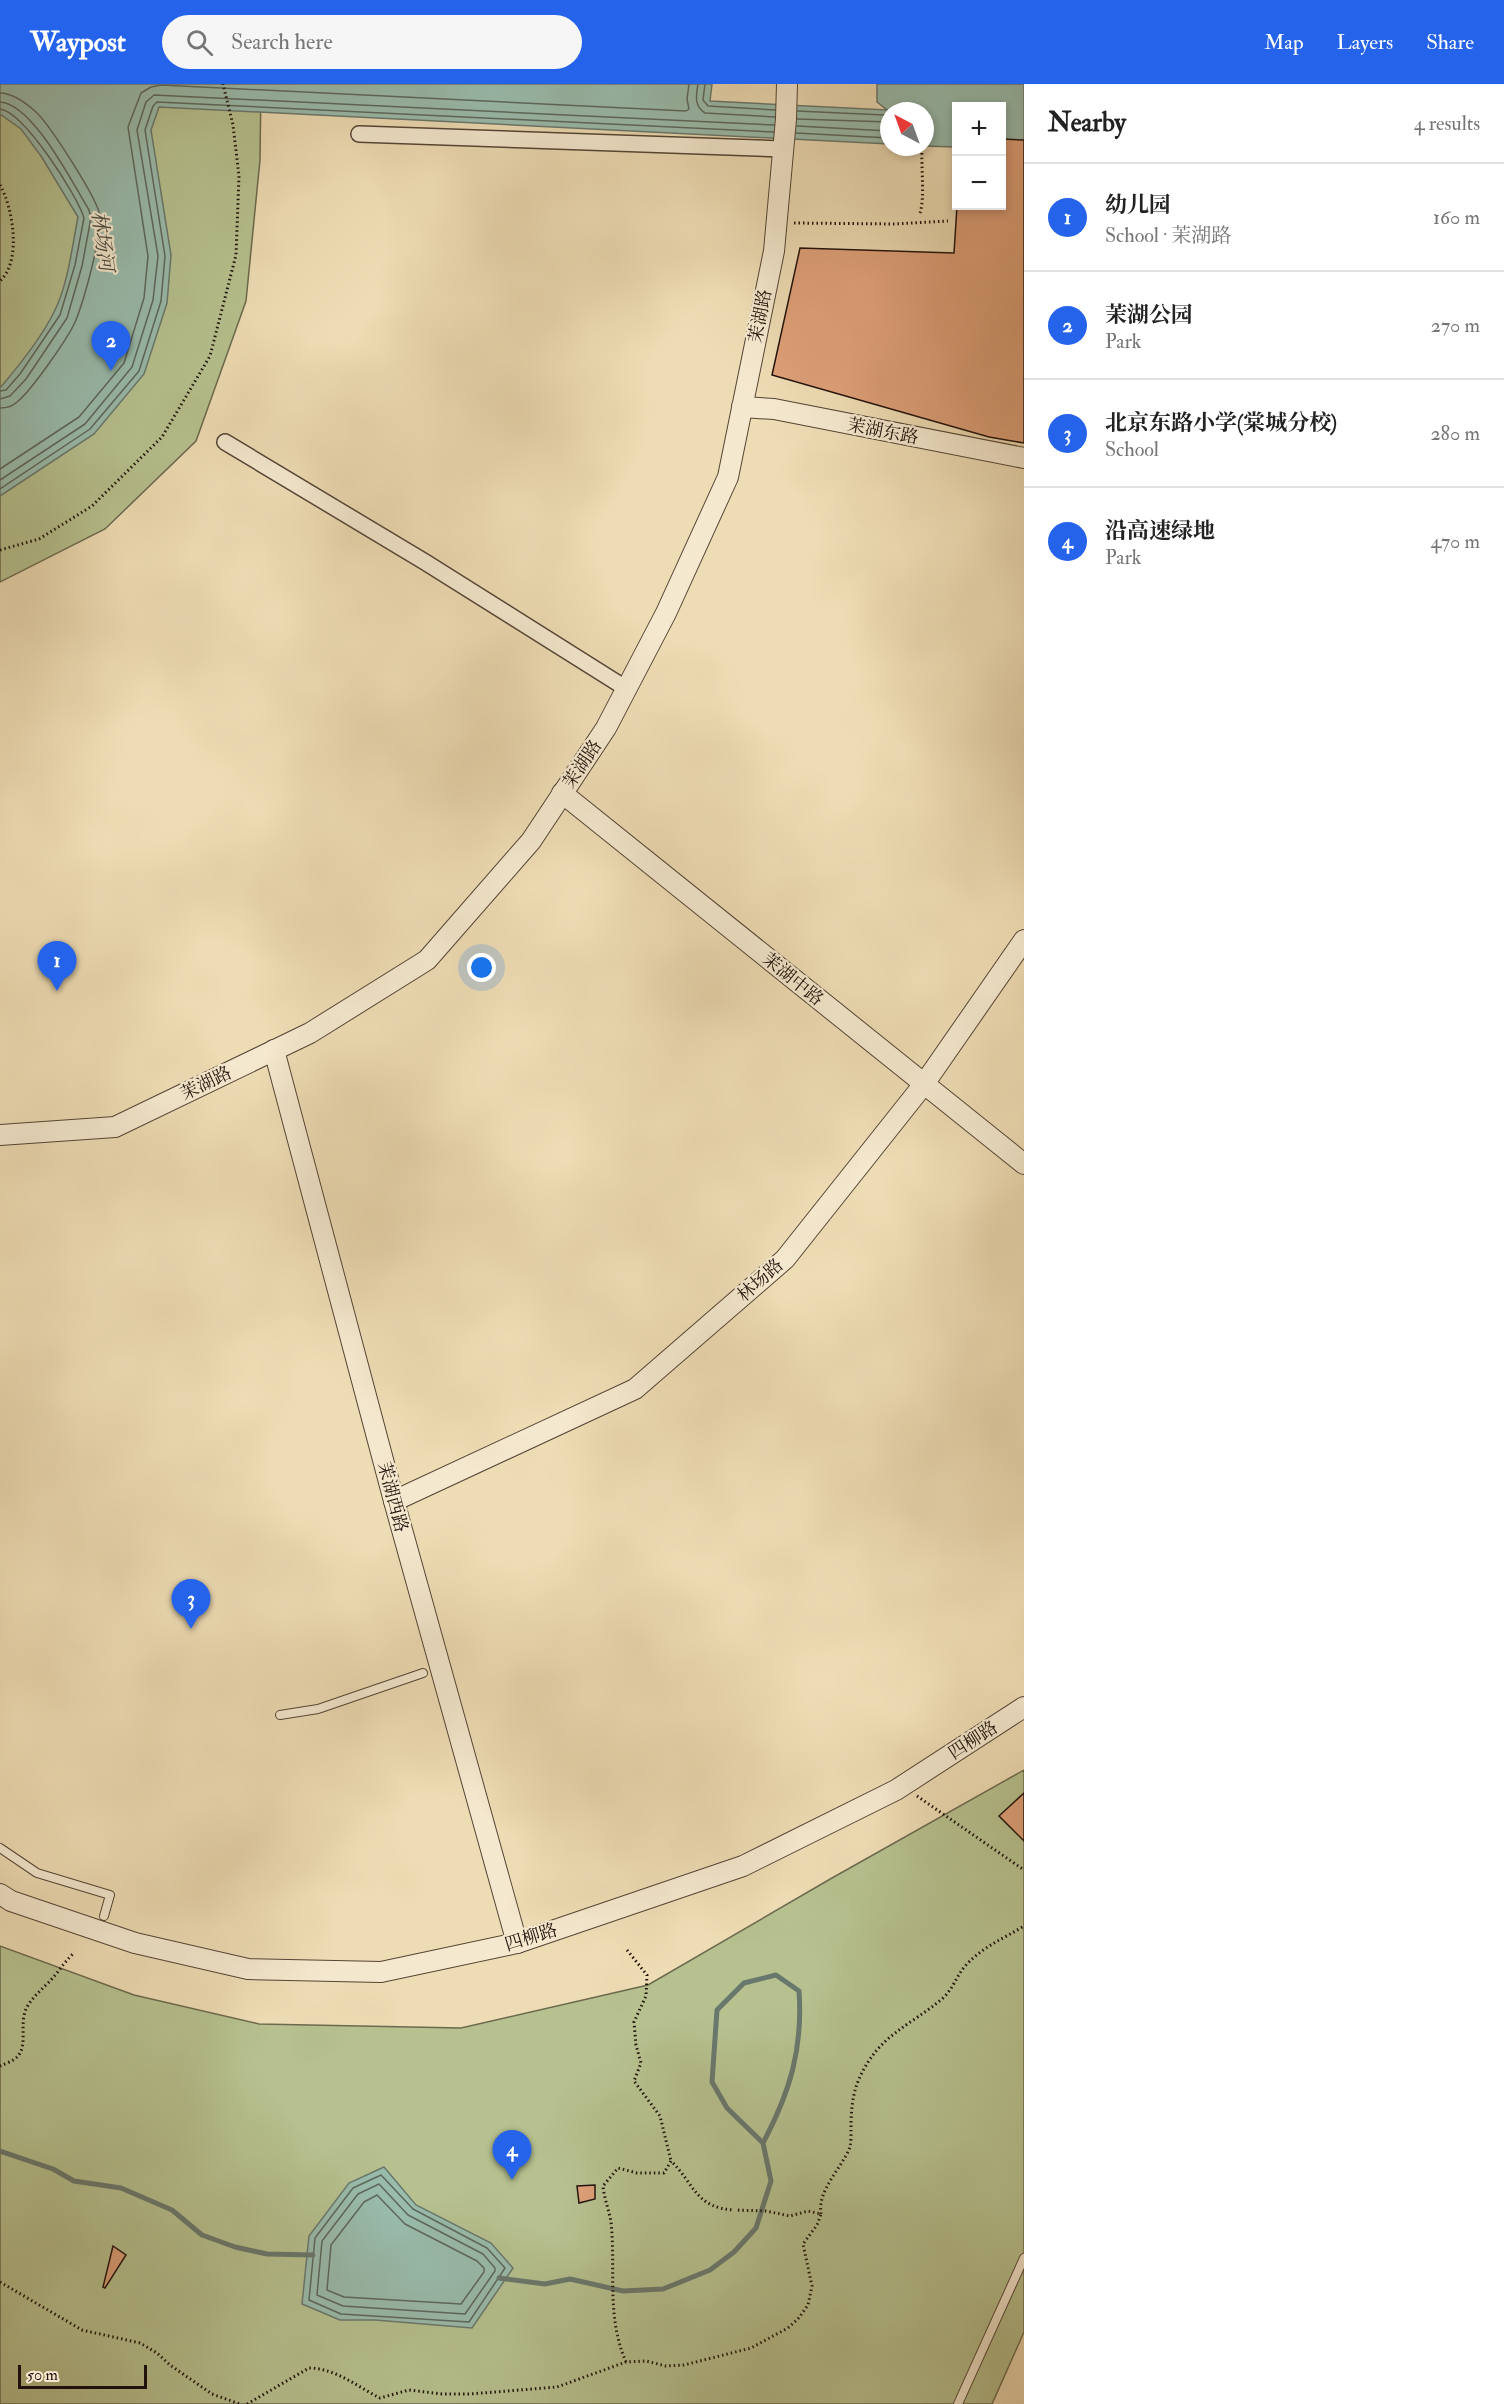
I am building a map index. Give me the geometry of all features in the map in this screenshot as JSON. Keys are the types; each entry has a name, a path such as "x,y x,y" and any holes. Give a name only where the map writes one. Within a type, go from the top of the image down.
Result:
{"street":[{"name":"茉湖路","path":"0,1135 115,1127 310,1033 427,960 531,841 606,728 666,614 728,477 774,251 787,84"},
{"path":"359,134 783,149"},
{"name":"茉湖东路","path":"742,408 774,409 1024,459"},
{"path":"225,442 425,562 627,689"},
{"name":"茉湖中路","path":"562,794 1024,1164"},
{"name":"林场路","path":"394,1501 635,1389 785,1259 924,1084 1024,940"},
{"name":"茉湖西路","path":"274,1050 394,1501 517,1943"},
{"name":"四柳路","path":"0,1894 11,1901 135,1943 248,1969 381,1972 517,1943 743,1866 905,1784 1024,1707"}],"lane":[{"path":"280,1715 318,1709 423,1673"},
{"path":"0,1848 37,1873 110,1895 104,1916"},
{"path":"958,2404 1024,2258"}],"path":[{"path":"0,550 39,539 92,506 162,437 210,356 236,255 239,176 233,126 223,84"},
{"path":"920,213 924,203 921,178 922,156"},
{"path":"0,185 5,194 15,240 9,273 0,280"},
{"path":"794,223 896,224 948,221"},
{"path":"905,1784 932,1807 1024,1870"},
{"path":"247,2404 309,2368 335,2374 380,2398 409,2390 442,2394 470,2394 557,2387 626,2362 646,2361 666,2367 684,2365 751,2348 788,2328 798,2319 812,2297 813,2286 803,2244 817,2225 822,2214 820,2207 826,2192 850,2146 851,2103 859,2080 872,2057 884,2041 897,2030 921,2016 948,1994 964,1966 983,1948 1024,1926"},
{"path":"627,1950 647,1975 646,1996 634,2022 641,2063 634,2080 660,2116 671,2161 681,2170 687,2183 700,2198 713,2207 780,2212 790,2216 808,2211 822,2214"},
{"path":"0,2066 17,2056 24,2042 21,2025 26,2009 38,1992 51,1981 64,1962 74,1953"},
{"path":"626,2362 620,2347 614,2308 611,2223 603,2186 618,2168 637,2173 664,2173 671,2161"},
{"path":"735,2210 745,2210"},
{"path":"0,2283 82,2330 140,2343 212,2394 240,2404"}],"green space":[{"path":"0,84 261,84 260,160 246,301 196,441 105,529 0,582"},
{"path":"1024,1770 1024,2332 992,2404 0,2404 0,1946 134,1995 259,2024 461,2028 648,1985"}],"water":[{"name":"林场河","path":"0,84 712,84 710,101 880,110 880,144 159,107 151,130 171,255 167,303 144,374 94,434 0,496 0,388 37,341 54,312 66,278 78,217 41,156 21,129 0,114"},
{"path":"877,84 1024,84 1024,149 1006,149 1006,102 952,102 952,147 934,146 934,102 880,102 880,104 877,102"},
{"path":"384,2167 416,2205 491,2243 513,2268 472,2328 375,2320 340,2320 302,2304 309,2236 349,2183"}],"building":[{"path":"1006,139 1024,140 1024,443 989,437 772,375 800,248 954,253 957,210 1006,210"},
{"path":"1024,1793 1024,1841 999,1816"},
{"path":"595,2185 595,2199 579,2203 577,2186"},
{"path":"113,2246 126,2255 105,2288 103,2287"}],"waterway":[{"path":"499,2278 545,2284 570,2279 623,2291 663,2289 710,2270 734,2252 756,2228 771,2181 763,2143 727,2108 712,2082 717,2010 744,1983 776,1975 799,1991 799,2032 793,2070 781,2106 763,2143"},
{"path":"0,2151 53,2169 74,2181 121,2188 172,2210 202,2235 235,2247 267,2254 313,2255"}],"place":[{"name":"茉湖公园","path":"111,371"},
{"name":"幼儿园","path":"57,991"},
{"name":"北京东路小学(棠城分校)","path":"191,1629"},
{"name":"沿高速绿地","path":"512,2180"}]}
